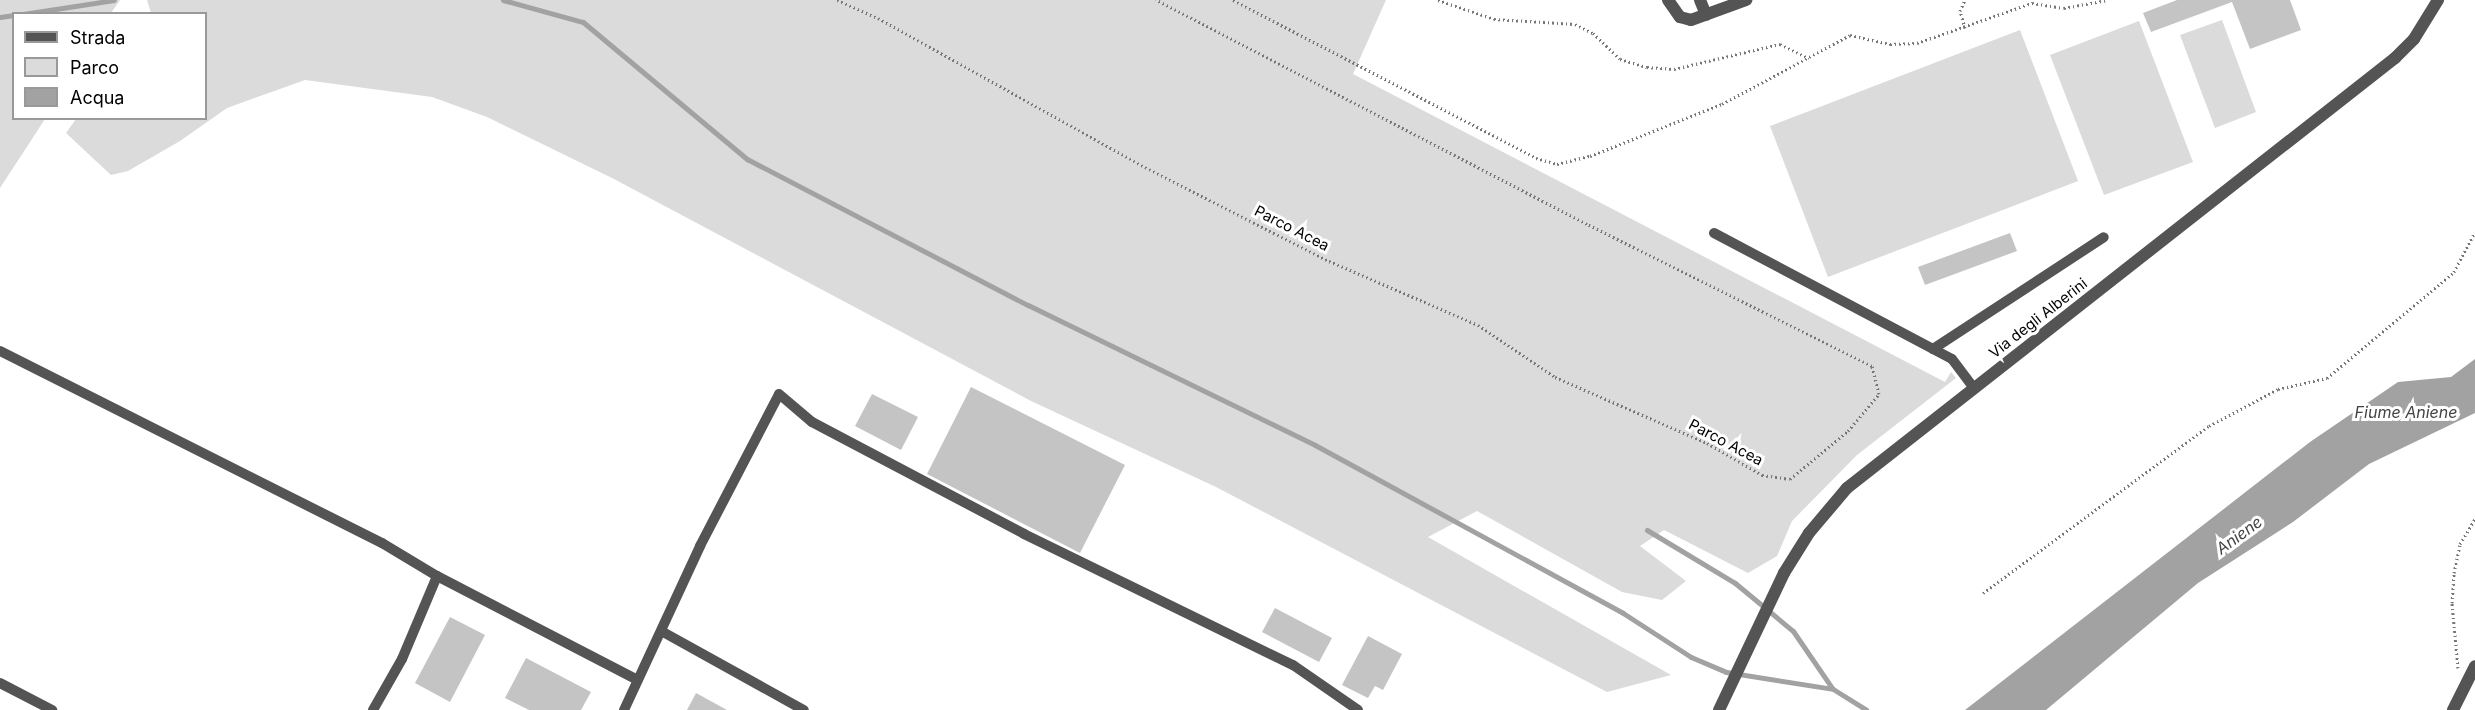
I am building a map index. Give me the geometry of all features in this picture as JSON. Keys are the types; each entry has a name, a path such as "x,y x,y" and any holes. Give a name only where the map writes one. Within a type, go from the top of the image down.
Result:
{"street":[{"path":"1668,0 1680,17 1691,20 1746,0"},
{"path":"1700,0 1706,15"},
{"name":"Via degli Alberini","path":"1719,710 1784,573 1809,533 1847,488 2395,58 2414,39 2438,0"},
{"path":"2458,707 2475,666"}],"lane":[{"path":"1714,233 1952,359 1973,387"},
{"path":"1933,349 2104,237"},
{"path":"0,351 382,543 437,576 639,680"},
{"path":"624,710 663,632 700,546 779,394 812,422 1024,534 1293,665 1358,710"},
{"path":"373,710 402,659 437,576"},
{"path":"663,632 804,710"},
{"path":"0,683 51,710"}],"path":[{"name":"Parco Acea","path":"837,0 878,18 1166,177 1329,261 1478,326 1555,377 1707,443 1762,475 1790,478 1848,432 1879,394 1872,366 1587,224 1156,0"},
{"path":"1233,0 1525,152 1557,164 1590,156 1722,104 1850,35 1890,44 1917,43 2032,3 2064,8 2107,0"},
{"path":"1438,0 1494,19 1575,24 1593,33 1620,58 1647,67 1674,69 1780,44 1809,58"},
{"path":"1965,0 1960,11 1965,28"},
{"path":"1983,593 2209,426 2278,389 2327,378 2454,272 2475,232"},
{"path":"2458,672 2452,603 2454,573 2460,544 2475,519"}],"green space":[{"path":"0,0 120,0 112,12 12,12 12,120 44,120 0,188"},
{"path":"147,0 1386,0 1353,74 1945,382 1951,372 1956,378 1857,455 1792,521 1777,556 1748,573 1664,530 1640,546 1686,581 1662,600 1622,592 1477,511 1428,537 1671,675 1607,692 1216,487 1031,401 614,179 487,117 432,97 305,80 227,108 180,141 128,171 111,175 66,133 75,120 207,120 207,12 151,12"},
{"path":"2222,20 2256,112 2215,128 2180,35"},
{"path":"2139,21 2193,162 2104,195 2050,55"},
{"path":"2020,30 2078,181 1828,277 1770,126"}],"water":[{"name":"Fiume Aniene","path":"2475,359 2475,413 2369,464 2293,522 2198,583 2046,710 1965,710 2310,442 2398,382 2451,377"}],"building":[{"path":"2177,0 2290,0 2301,30 2250,49 2232,2 2151,32 2143,13"},
{"path":"2010,233 2017,251 1925,285 1918,267"},
{"path":"971,387 1125,465 1080,553 927,474"},
{"path":"872,394 918,417 901,450 855,426"},
{"path":"1275,608 1332,638 1319,662 1262,632"},
{"path":"450,617 485,635 450,702 415,683"},
{"path":"1368,636 1402,654 1383,690 1375,686 1368,698 1342,685"},
{"path":"526,658 591,692 581,710 529,710 505,698"},
{"path":"696,693 727,710 687,710"}],"waterway":[{"path":"36,12 114,0"},
{"path":"503,0 583,22 747,159 1028,305 1315,445 1623,613 1691,657 1726,672 1833,689 1866,710"},
{"path":"0,17 12,15"},
{"path":"1647,530 1735,583 1793,631 1832,688"}],"water label":[{"name":"Aniene","path":"2239,535"}]}
